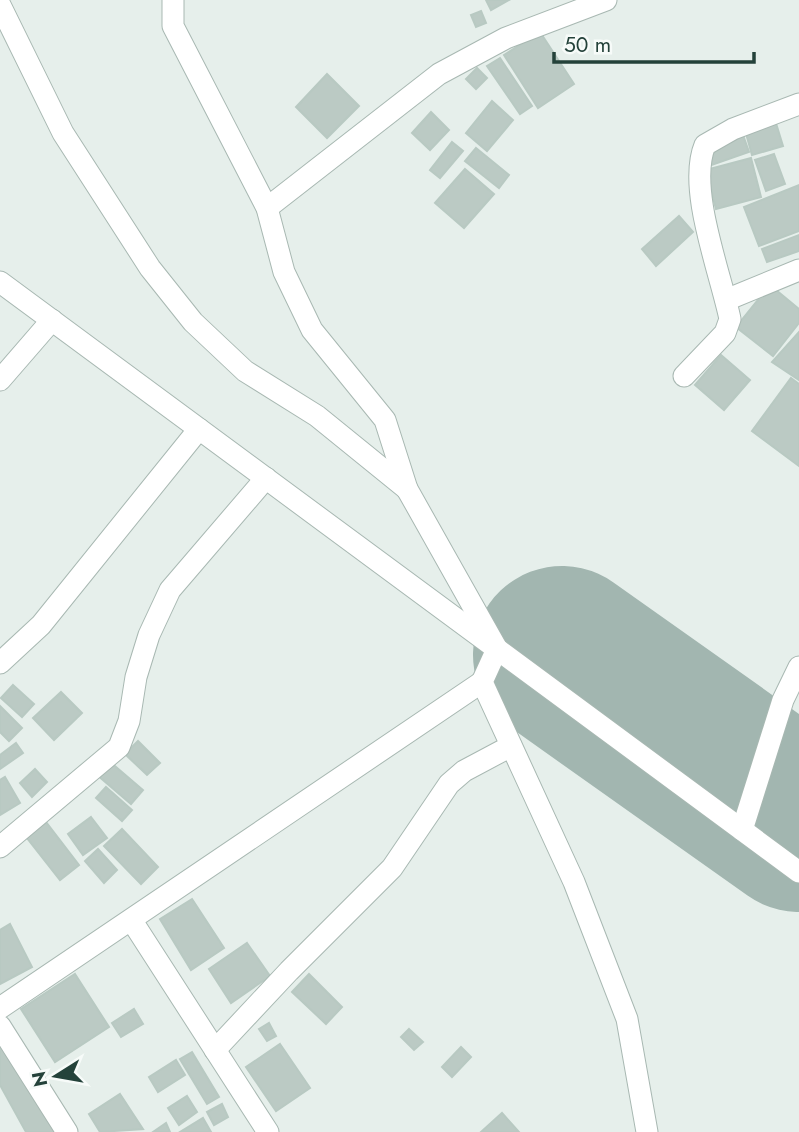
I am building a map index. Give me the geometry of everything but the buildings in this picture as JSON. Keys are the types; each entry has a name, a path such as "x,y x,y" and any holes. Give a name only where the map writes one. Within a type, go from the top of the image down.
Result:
{"street":[{"path":"173,0 173,26 267,208 284,272 312,330 385,420 407,489 497,649"},
{"path":"267,208 439,74 506,38 583,4 606,0"},
{"path":"0,5 81,164 150,268 193,322 245,372 317,416 407,489"},
{"path":"684,376 726,333 730,319 698,185 698,161 705,145 733,129 799,104"},
{"path":"726,300 799,271"},
{"path":"0,282 799,872"},
{"path":"0,380 52,320"},
{"path":"0,663 41,625 199,429"},
{"path":"0,847 119,747 129,721 136,677 149,635 170,590 266,478"},
{"path":"0,1008 482,682 497,649"},
{"path":"742,830 783,700 799,667"},
{"path":"482,682 574,883 628,1018 647,1132"},
{"path":"215,1050 289,971 393,868 449,784 464,771 511,746"},
{"path":"132,921 268,1132"},
{"path":"0,1026 67,1132"}],"runway":[{"path":"562,655 799,823"}]}
